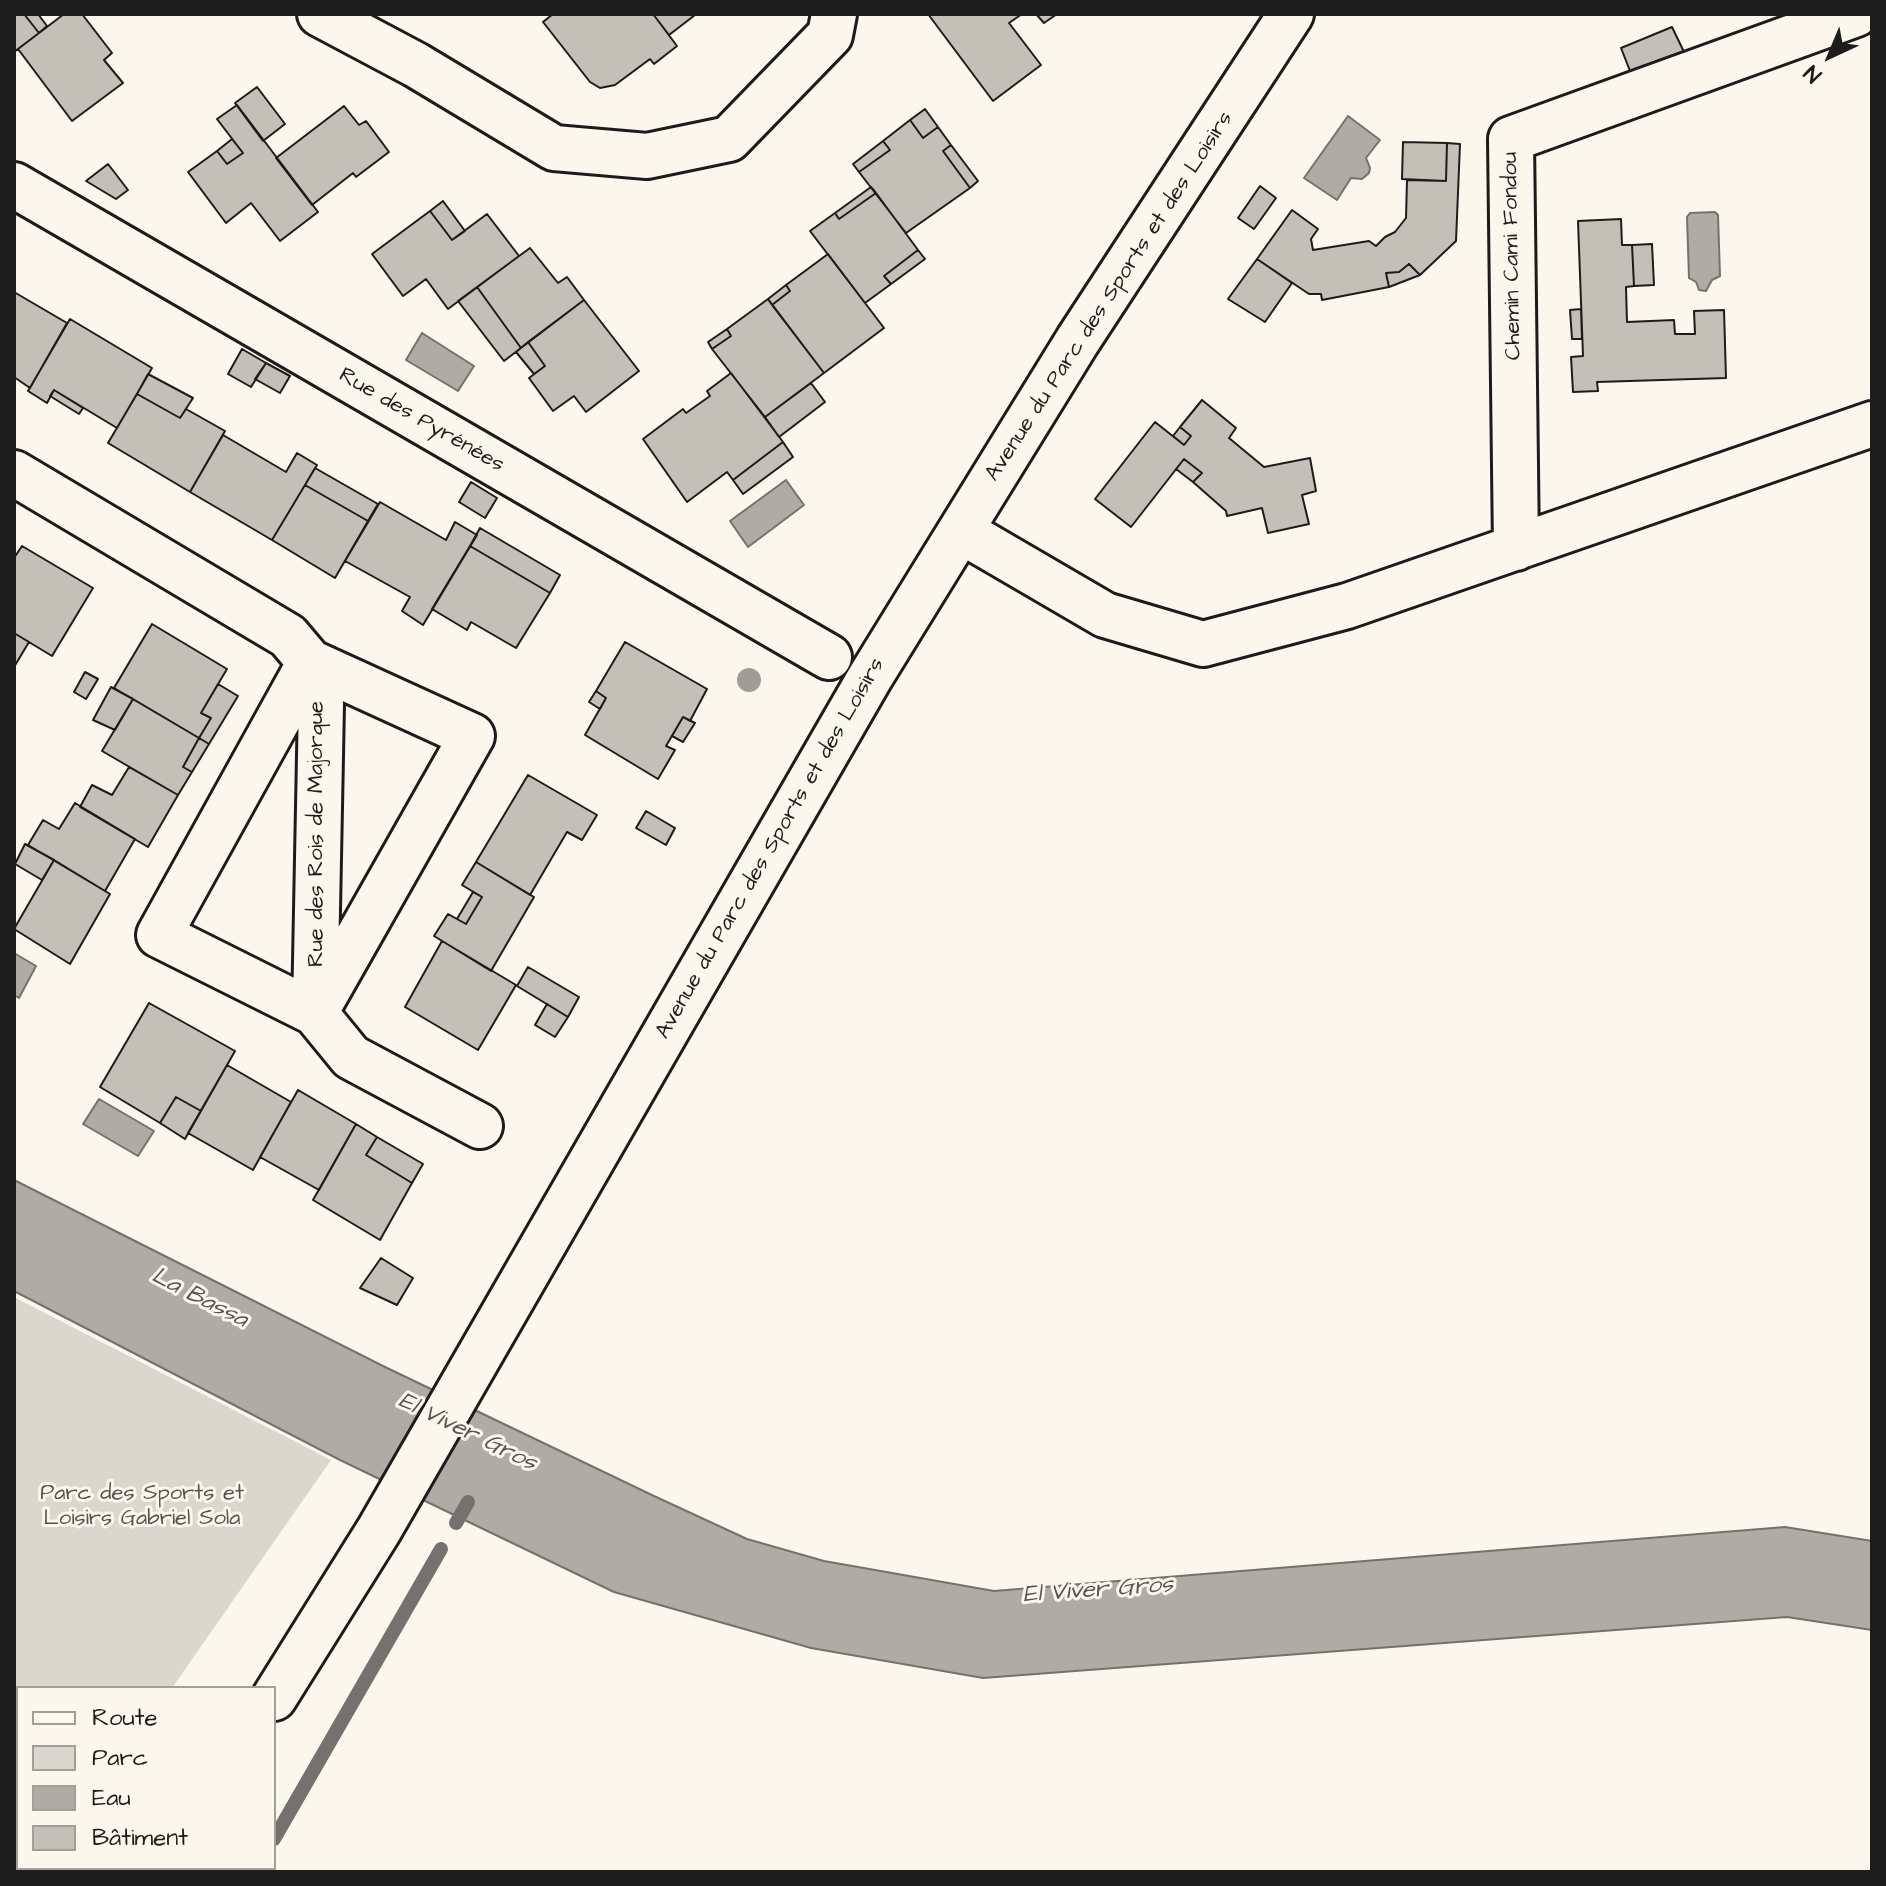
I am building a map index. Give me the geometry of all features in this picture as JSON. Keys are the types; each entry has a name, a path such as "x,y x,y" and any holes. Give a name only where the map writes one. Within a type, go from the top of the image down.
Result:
{"street":[{"path":"320,14 416,65 554,148 647,156 729,139 830,35 834,14"},
{"name":"Avenue du Parc des Sports et des Loisirs","path":"276,1695 379,1530 869,679 1078,340 1291,14"},
{"name":"Chemin Cami Fondou","path":"1516,548 1511,139 1856,14"},
{"name":"Rue des Pyrénées","path":"14,185 829,657"},
{"path":"961,531 1105,615 1203,644 1347,606 1872,424"},
{"name":"Rue des Rois de Majorque","path":"14,473 288,636 310,662 321,704 315,1013"},
{"path":"315,1013 472,736 310,662 159,935 315,1013 351,1057 480,1126"}],"green space":[{"name":"Parc des Sports et Loisirs Gabriel Sola","path":"14,1297 331,1460 173,1686 16,1686 16,1870 46,1870 14,1872"}],"water":[{"path":"1348,116 1380,140 1366,158 1369,173 1362,179 1351,178 1337,200 1304,178"},
{"path":"1715,212 1718,215 1720,276 1712,280 1706,291 1699,290 1696,282 1689,278 1687,217 1690,213"},
{"path":"422,333 474,366 458,391 406,360"},
{"path":"786,480 804,505 748,547 730,521"},
{"path":"14,953 36,966 19,998 14,995"},
{"path":"99,1099 154,1131 138,1156 83,1124"},
{"path":"14,1180 385,1367 654,1496 747,1539 824,1561 994,1591 1785,1527 1872,1541 1872,1630 1787,1617 983,1678 811,1648 614,1592 340,1460 14,1291"}],"building":[{"path":"14,14 24,14 39,33 14,52"},
{"path":"24,14 38,14 47,26 39,33"},
{"path":"64,14 82,14 112,53 104,60 123,83 72,121 18,49"},
{"path":"553,14 653,14 677,46 654,64 650,59 615,85 600,88 590,82 543,22"},
{"path":"653,14 695,14 695,15 669,35"},
{"path":"928,14 1022,14 1009,23 1041,65 993,101"},
{"path":"1036,14 1057,14 1044,23"},
{"path":"1672,27 1685,54 1632,76 1621,48"},
{"path":"257,87 285,124 263,141 235,103"},
{"path":"237,105 318,212 280,241 251,203 226,223 188,172 217,151 227,164 243,153 217,119"},
{"path":"344,106 359,125 366,121 389,152 356,177 353,173 312,205 276,158"},
{"path":"925,109 938,127 923,138 910,120"},
{"path":"910,120 923,138 938,127 951,145 943,151 970,188 906,233 859,172 890,150 883,141"},
{"path":"232,139 243,153 227,164 217,151"},
{"path":"883,141 890,150 859,172 853,164"},
{"path":"1403,142 1447,143 1446,181 1402,179"},
{"path":"1447,143 1460,144 1456,241 1420,275 1409,264 1399,272 1386,273 1389,287 1322,300 1321,294 1309,294 1257,259 1292,210 1318,229 1311,239 1313,250 1369,241 1376,246 1395,232 1406,218 1407,180 1446,181"},
{"path":"951,145 978,181 970,188 943,151"},
{"path":"108,164 128,190 116,199 86,181"},
{"path":"1260,186 1276,198 1254,229 1238,218"},
{"path":"871,187 876,193 839,219 835,213"},
{"path":"876,193 918,250 884,276 891,284 865,303 810,231 835,213 839,219"},
{"path":"443,201 465,231 452,240 430,211"},
{"path":"430,211 452,240 487,214 519,256 448,309 426,279 403,296 372,254"},
{"path":"1621,219 1622,245 1632,245 1634,286 1626,287 1627,322 1674,320 1675,334 1695,334 1694,311 1724,310 1726,378 1597,382 1598,391 1573,392 1571,357 1583,356 1578,221"},
{"path":"1652,244 1654,285 1634,286 1632,245"},
{"path":"530,248 558,283 567,277 584,300 521,348 477,287"},
{"path":"918,250 925,259 891,284 884,276"},
{"path":"828,254 884,328 824,373 772,305 790,291 786,285"},
{"path":"1257,259 1292,283 1265,322 1228,299"},
{"path":"1409,264 1420,275 1389,287 1386,273 1399,272"},
{"path":"786,285 790,291 772,305 768,299"},
{"path":"477,287 521,348 504,361 458,301"},
{"path":"14,292 67,323 30,388 14,377"},
{"path":"768,299 824,373 765,417 712,349 731,336 727,329"},
{"path":"584,300 639,371 586,412 574,396 553,411 529,378 545,366 528,342"},
{"path":"1581,309 1582,339 1572,339 1570,310"},
{"path":"70,319 152,368 117,428 54,390 47,403 28,391"},
{"path":"727,329 731,336 712,349 708,342"},
{"path":"528,342 545,366 534,374 516,352"},
{"path":"242,349 266,363 251,387 228,374"},
{"path":"266,363 290,376 280,393 255,379"},
{"path":"731,373 783,442 733,480 727,472 687,502 643,439 683,409 686,413 710,396 707,391"},
{"path":"148,374 193,398 180,418 137,394"},
{"path":"811,383 825,402 779,437 765,417"},
{"path":"54,390 83,408 79,414 50,396"},
{"path":"137,394 180,418 186,409 225,431 190,492 108,443"},
{"path":"1202,400 1236,428 1229,438 1264,467 1310,458 1316,491 1302,495 1309,524 1268,533 1262,508 1227,516 1226,511 1193,482 1202,473 1184,459 1131,527 1095,499 1155,422 1184,445 1191,436 1180,427"},
{"path":"1180,427 1191,436 1184,445 1173,436"},
{"path":"223,435 286,472 297,453 317,465 272,540 190,492"},
{"path":"783,442 793,457 743,494 733,480"},
{"path":"1184,459 1202,473 1193,482 1176,469"},
{"path":"315,468 378,504 368,521 305,485"},
{"path":"471,482 497,498 485,518 459,502"},
{"path":"305,485 368,521 335,578 272,540"},
{"path":"380,502 446,540 455,522 477,535 423,625 402,611 410,597 345,561"},
{"path":"480,528 560,575 550,593 470,546"},
{"path":"22,546 93,588 52,656 14,633 14,558"},
{"path":"470,546 550,593 516,648 471,622 467,630 432,609"},
{"path":"152,624 227,669 201,713 211,718 199,738 114,688"},
{"path":"14,633 29,642 14,667"},
{"path":"625,642 707,689 690,721 683,717 666,746 675,750 658,779 585,735 606,698 596,691"},
{"path":"85,672 98,679 86,699 74,692"},
{"path":"218,684 238,696 209,744 199,738 211,718 201,713"},
{"path":"111,687 133,699 115,730 93,720"},
{"path":"596,691 606,698 600,709 589,702"},
{"path":"133,699 199,738 183,767 192,772 178,795 102,751"},
{"path":"683,717 695,723 683,742 672,736"},
{"path":"199,738 209,744 192,772 183,767"},
{"path":"129,767 178,795 148,847 80,807 92,785 112,795"},
{"path":"528,775 597,815 582,840 567,832 530,895 476,862"},
{"path":"75,803 135,839 105,891 28,845 43,820 59,829"},
{"path":"646,811 675,828 666,845 636,828"},
{"path":"25,844 54,860 42,880 15,864"},
{"path":"54,860 110,894 70,964 14,929"},
{"path":"476,862 534,897 491,971 434,936 448,914 466,924 482,897 462,885"},
{"path":"473,892 482,897 466,924 457,919"},
{"path":"442,941 516,985 478,1050 405,1007"},
{"path":"528,967 579,997 568,1017 517,986"},
{"path":"149,1003 235,1051 201,1111 176,1097 160,1123 100,1087"},
{"path":"547,1004 568,1017 555,1037 535,1025"},
{"path":"227,1065 291,1102 253,1170 188,1133"},
{"path":"298,1090 356,1124 319,1190 260,1157"},
{"path":"176,1097 201,1111 185,1139 160,1123"},
{"path":"356,1124 377,1137 366,1155 412,1183 380,1240 313,1200"},
{"path":"377,1137 423,1164 412,1183 366,1155"},
{"path":"381,1258 413,1278 397,1305 360,1288"}],"waterway":[{"path":"456,1523 468,1502"},
{"path":"276,1836 441,1549"}],"water label":[{"name":"La Bassa","path":"199,1299"},
{"name":"El Viver Gros","path":"467,1433"},
{"name":"El Viver Gros","path":"1098,1591"}]}
